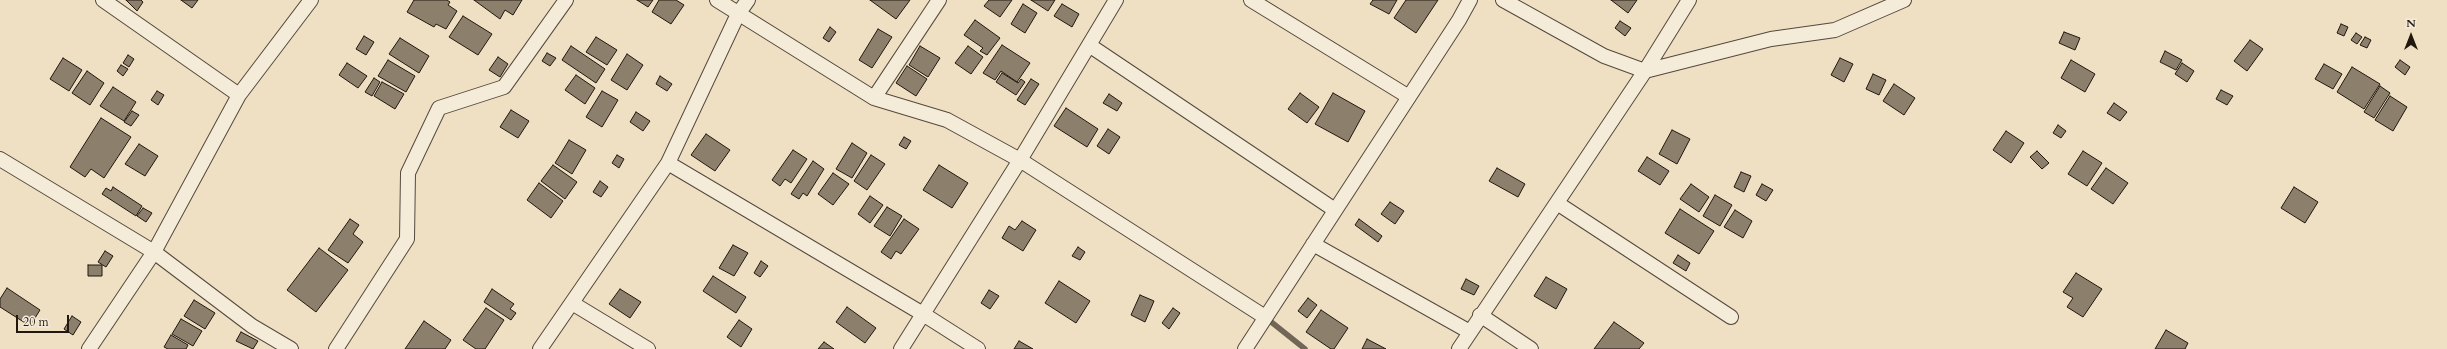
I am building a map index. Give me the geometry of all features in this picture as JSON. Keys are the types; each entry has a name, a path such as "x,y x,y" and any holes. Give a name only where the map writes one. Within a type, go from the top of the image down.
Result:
{"street":[{"path":"103,0 239,94"},
{"path":"89,349 154,252 239,94 311,0"},
{"path":"336,349 407,239 408,173 439,108 504,87 566,0"},
{"path":"717,0 874,98 947,120 1020,160 1266,317"},
{"path":"540,349 668,163 738,14 748,0"},
{"path":"874,98 939,0"},
{"path":"901,349 1020,160 1116,0"},
{"path":"1251,0 1409,97"},
{"path":"1245,349 1409,97 1470,0"},
{"path":"1503,0 1604,56 1645,71 1771,39 1835,30 1904,0"},
{"path":"1459,349 1645,71 1689,0"},
{"path":"1089,44 1335,210"},
{"path":"0,159 154,252 252,326 292,349"},
{"path":"668,163 923,314 978,349"},
{"path":"1556,202 1731,317"},
{"path":"1313,244 1470,332"},
{"path":"572,303 648,349"},
{"path":"1480,316 1531,349"}],"building":[{"path":"126,0 141,0 143,2 137,11"},
{"path":"181,0 198,0 192,8"},
{"path":"414,0 447,0 450,2 448,5 457,11 446,29 436,24 434,27 407,12"},
{"path":"474,0 522,0 513,15 505,10 500,19"},
{"path":"637,0 653,0 648,7"},
{"path":"659,0 676,0 684,5 671,24 652,12"},
{"path":"870,0 910,0 896,19"},
{"path":"989,0 1012,0 1000,17 984,6"},
{"path":"1031,0 1055,0 1048,11"},
{"path":"1373,0 1397,0 1389,14 1370,4"},
{"path":"1406,0 1438,0 1416,33 1394,18"},
{"path":"1611,0 1637,0 1628,13"},
{"path":"1023,4 1037,13 1025,33 1011,24"},
{"path":"1062,4 1079,14 1072,27 1054,16"},
{"path":"463,16 492,34 478,55 449,37"},
{"path":"975,20 1000,38 987,55 980,51 983,48 964,35"},
{"path":"1620,21 1631,28 1625,36 1615,28"},
{"path":"2341,24 2348,27 2344,36 2337,33"},
{"path":"830,27 836,32 829,42 823,38"},
{"path":"878,29 892,37 872,68 859,60"},
{"path":"2064,32 2080,38 2075,50 2059,43"},
{"path":"2356,33 2362,37 2357,44 2351,40"},
{"path":"364,36 374,42 366,55 356,49"},
{"path":"596,37 617,50 607,65 586,52"},
{"path":"2365,37 2371,40 2367,48 2360,45"},
{"path":"400,38 429,56 419,73 389,54"},
{"path":"2250,40 2263,49 2247,71 2234,61"},
{"path":"1002,45 1030,63 1017,82 1001,71 995,80 983,73"},
{"path":"571,46 605,69 596,83 562,60"},
{"path":"920,46 940,58 928,77 909,65"},
{"path":"968,46 983,57 971,74 955,63"},
{"path":"2165,51 2182,60 2176,70 2160,62"},
{"path":"547,53 556,58 550,66 542,61"},
{"path":"627,54 643,65 627,90 611,80"},
{"path":"128,55 134,59 129,67 123,63"},
{"path":"498,57 508,64 500,77 489,70"},
{"path":"63,58 82,70 69,91 50,79"},
{"path":"1840,58 1853,64 1844,82 1831,75"},
{"path":"388,60 415,76 406,92 378,76"},
{"path":"2071,60 2095,74 2085,92 2061,78"},
{"path":"2400,60 2410,67 2405,75 2395,67"},
{"path":"347,63 367,76 358,88 339,75"},
{"path":"2182,63 2194,71 2187,82 2175,74"},
{"path":"2324,64 2342,74 2333,89 2315,79"},
{"path":"121,65 128,69 123,76 117,71"},
{"path":"907,66 927,79 916,96 896,83"},
{"path":"2352,67 2380,84 2364,109 2337,92"},
{"path":"87,71 104,83 90,105 72,93"},
{"path":"1002,73 1018,83 1021,79 1025,82 1016,95 996,82"},
{"path":"1873,74 1886,80 1879,95 1866,89"},
{"path":"576,75 595,88 585,104 565,90"},
{"path":"660,76 672,84 667,91 656,84"},
{"path":"374,78 380,82 372,96 365,92"},
{"path":"1031,79 1039,84 1025,105 1017,100"},
{"path":"382,82 404,94 395,109 374,96"},
{"path":"1894,84 1915,98 1904,115 1883,101"},
{"path":"2380,86 2390,93 2374,118 2364,112"},
{"path":"113,87 136,102 124,121 100,106"},
{"path":"2221,90 2233,96 2227,105 2216,99"},
{"path":"157,91 164,95 158,105 151,100"},
{"path":"602,91 618,100 602,127 586,117"},
{"path":"1300,93 1319,107 1307,123 1288,109"},
{"path":"1333,93 1365,111 1348,142 1315,124"},
{"path":"1109,94 1122,103 1117,111 1103,103"},
{"path":"2390,96 2407,107 2393,131 2375,120"},
{"path":"2114,103 2127,112 2120,121 2107,113"},
{"path":"1066,108 1098,129 1087,147 1054,126"},
{"path":"511,110 529,121 518,138 500,127"},
{"path":"132,111 139,115 131,126 124,122"},
{"path":"636,112 650,121 643,131 630,122"},
{"path":"101,118 131,137 104,178 91,169 85,177 70,167"},
{"path":"2058,125 2066,131 2061,138 2053,133"},
{"path":"1108,129 1120,137 1109,154 1097,146"},
{"path":"1672,130 1690,139 1677,164 1659,154"},
{"path":"2006,131 2024,143 2011,163 1993,150"},
{"path":"706,134 730,150 715,171 691,155"},
{"path":"904,137 911,141 906,149 899,145"},
{"path":"569,140 586,150 572,174 555,163"},
{"path":"852,143 867,153 852,178 836,169"},
{"path":"139,144 158,156 145,176 125,164"},
{"path":"793,150 807,159 791,183 785,179 780,186 772,180"},
{"path":"2037,151 2049,163 2042,169 2030,157"},
{"path":"2083,151 2102,163 2087,186 2068,174"},
{"path":"617,155 624,159 619,168 612,163"},
{"path":"871,155 885,164 867,190 854,181"},
{"path":"1647,157 1669,171 1660,185 1638,171"},
{"path":"813,161 824,169 807,196 803,193 799,199 791,194"},
{"path":"553,165 577,182 565,199 541,181"},
{"path":"939,165 968,183 952,208 923,190"},
{"path":"1497,168 1525,184 1518,197 1489,181"},
{"path":"2106,168 2128,183 2113,204 2091,189"},
{"path":"1741,172 1751,176 1744,192 1734,187"},
{"path":"833,173 849,184 833,205 818,194"},
{"path":"600,181 608,187 601,197 593,192"},
{"path":"539,183 563,201 551,218 527,200"},
{"path":"1691,184 1709,197 1699,212 1680,199"},
{"path":"1762,184 1773,190 1766,201 1756,195"},
{"path":"113,187 142,206 136,216 102,194 106,188 111,191"},
{"path":"2294,187 2318,202 2305,223 2281,208"},
{"path":"1715,195 1732,205 1720,226 1703,216"},
{"path":"870,196 883,205 870,223 858,214"},
{"path":"1390,202 1404,211 1395,224 1381,214"},
{"path":"887,207 902,216 890,236 874,226"},
{"path":"143,208 152,213 146,222 137,216"},
{"path":"1680,209 1714,231 1699,254 1665,233"},
{"path":"1735,210 1752,221 1743,238 1724,227"},
{"path":"350,219 359,225 353,234 363,242 348,263 328,250"},
{"path":"904,219 919,229 901,254 896,251 891,259 881,252"},
{"path":"1359,219 1382,236 1378,242 1355,225"},
{"path":"1022,221 1036,230 1023,251 1002,238 1009,226 1015,230"},
{"path":"733,245 748,253 734,276 719,268"},
{"path":"1078,247 1085,252 1080,260 1072,256"},
{"path":"319,248 348,270 316,312 287,290"},
{"path":"105,251 113,256 106,267 98,262"},
{"path":"1678,255 1690,263 1686,271 1673,263"},
{"path":"761,261 768,266 760,277 754,273"},
{"path":"88,265 102,265 102,276 88,276"},
{"path":"2076,273 2102,289 2083,317 2067,307 2073,298 2063,292"},
{"path":"713,276 746,297 736,313 703,291"},
{"path":"1546,277 1567,289 1556,309 1534,296"},
{"path":"1466,279 1479,286 1474,295 1461,289"},
{"path":"1059,281 1090,301 1076,323 1045,303"},
{"path":"7,288 40,310 30,326 0,307 0,299"},
{"path":"492,289 514,304 510,309 516,313 511,320 484,302"},
{"path":"620,289 641,302 630,318 609,304"},
{"path":"989,290 999,296 990,309 981,303"},
{"path":"1140,295 1154,301 1145,322 1131,315"},
{"path":"1308,298 1317,305 1307,318 1298,311"},
{"path":"194,300 215,313 205,329 184,316"},
{"path":"847,307 876,328 865,343 836,322"},
{"path":"486,308 504,320 485,349 476,349 463,340"},
{"path":"1173,308 1180,313 1169,329 1162,323"},
{"path":"1321,310 1348,328 1334,349 1331,349 1306,332"},
{"path":"72,316 81,322 73,335 64,329"},
{"path":"181,319 202,331 193,346 172,334"},
{"path":"739,320 752,329 741,347 727,337"},
{"path":"424,321 451,340 445,349 405,349"},
{"path":"1614,322 1644,343 1639,349 1594,349"},
{"path":"2166,330 2188,343 2185,349 2155,349"},
{"path":"241,332 258,341 253,349 236,341"},
{"path":"171,335 188,345 186,349 168,349 164,347"},
{"path":"1367,339 1386,349 1362,349"},
{"path":"1019,341 1033,349 1014,349"},
{"path":"824,342 834,349 818,349"}],"waterway":[{"path":"1265,317 1305,349"}]}
